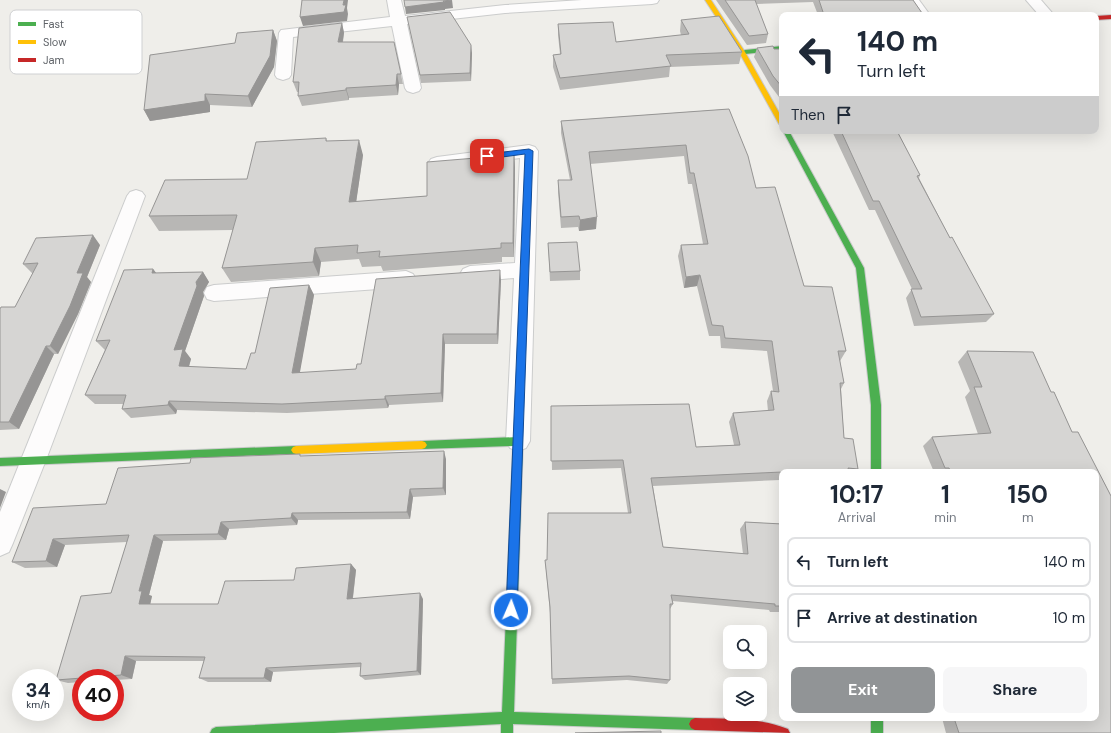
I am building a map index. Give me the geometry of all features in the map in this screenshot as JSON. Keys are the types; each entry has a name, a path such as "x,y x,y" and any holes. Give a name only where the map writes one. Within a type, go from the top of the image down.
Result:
{"street":[{"path":"394,0 413,88"},
{"path":"283,74 286,33 398,21 458,7 505,9 563,3 652,0"},
{"path":"708,0 742,52 779,119"},
{"path":"912,0 921,12"},
{"path":"1033,0 1044,12"},
{"path":"1099,18 1111,17"},
{"path":"742,52 779,48"},
{"path":"788,134 860,268 876,405 876,469"},
{"path":"432,163 529,151 507,733"},
{"path":"0,543 34,460 136,196"},
{"path":"453,276 525,270"},
{"path":"214,293 421,278"},
{"path":"0,462 518,441"},
{"path":"216,733 507,718 757,726 784,733"},
{"path":"877,721 877,733"}],"building":[{"path":"302,0 344,0 343,5 346,5 344,12 300,17"},
{"path":"404,0 452,0 405,7"},
{"path":"725,0 755,0 768,34 749,36"},
{"path":"819,0 913,0 921,12 823,12"},
{"path":"450,12 471,45 470,73 420,75 407,17"},
{"path":"719,16 742,52 666,55 671,66 560,78 553,55 561,54 558,24 613,22 616,42 689,34 681,20"},
{"path":"342,23 338,42 394,42 401,74 397,74 396,85 346,88 346,90 298,96 299,82 293,82 299,28"},
{"path":"273,30 270,56 248,96 205,94 205,101 144,110 150,55 235,43 237,33"},
{"path":"773,46 774,49 779,49 779,83 773,76 757,48"},
{"path":"729,109 748,156 756,188 775,187 804,286 832,287 846,351 838,351 844,383 840,383 844,438 853,439 858,469 779,469 779,472 651,478 663,547 748,554 745,522 779,524 779,606 775,606 775,604 671,595 673,604 670,604 670,680 629,676 552,679 550,607 545,560 547,560 548,513 631,513 623,460 551,461 551,406 689,404 696,447 740,445 733,413 774,410 771,391 779,392 772,341 725,338 723,326 712,325 700,275 686,277 681,245 708,244 694,173 690,173 686,145 589,152 597,217 580,220 579,216 561,217 558,180 572,180 561,121"},
{"path":"842,134 899,134 920,175 917,176 950,238 952,237 994,314 921,317 911,289 922,289 879,201 873,201"},
{"path":"326,138 326,141 359,140 349,202 427,196 427,162 476,158 476,154 514,153 513,243 501,243 501,248 379,257 380,251 357,253 358,245 315,248 313,262 222,268 237,215 149,216 165,180 247,179 256,142"},
{"path":"93,235 77,273 83,273 70,306 50,346 46,346 9,422 0,422 0,309 1,307 15,307 38,263 23,264 36,238"},
{"path":"577,242 580,271 550,272 548,243"},
{"path":"153,269 152,273 203,272 196,282 197,286 174,350 183,349 179,366 246,369 251,353 255,353 270,288 309,285 292,373 356,369 357,364 361,364 376,279 500,270 497,334 443,334 441,393 385,396 385,399 282,404 169,401 168,405 122,409 126,395 85,395 110,340 96,341 124,270"},
{"path":"967,351 1033,352 1051,392 1054,392 1072,432 1078,432 1097,469 945,468 932,437 991,433 974,387 982,387"},
{"path":"444,451 443,488 410,489 407,512 292,513 291,518 221,522 218,534 154,535 139,591 142,591 139,604 218,604 225,581 294,580 296,568 351,564 347,599 420,593 417,671 360,676 361,663 266,668 264,678 199,678 205,657 125,656 122,669 72,669 72,679 64,679 64,669 59,669 81,596 111,593 129,535 53,539 46,561 12,562 33,508 106,504 118,468 190,463 191,458 300,454 300,456"},
{"path":"1099,473 1111,496 1111,733 959,733 955,721 1099,721"},
{"path":"661,731 661,733 575,733"}],"traffic: fast":[{"path":"745,52 779,48"},
{"path":"788,134 860,268 876,405 876,469"},
{"path":"422,445 518,441 507,733"},
{"path":"0,462 296,450"},
{"path":"216,733 507,718 695,724"},
{"path":"877,721 877,733"}],"traffic: slow":[{"path":"708,0 742,52 779,119"},
{"path":"296,450 422,445"}],"traffic: jam":[{"path":"1099,18 1111,17"},
{"path":"695,724 757,726 784,733"}],"route":[{"path":"487,156 529,151 511,610"}]}
